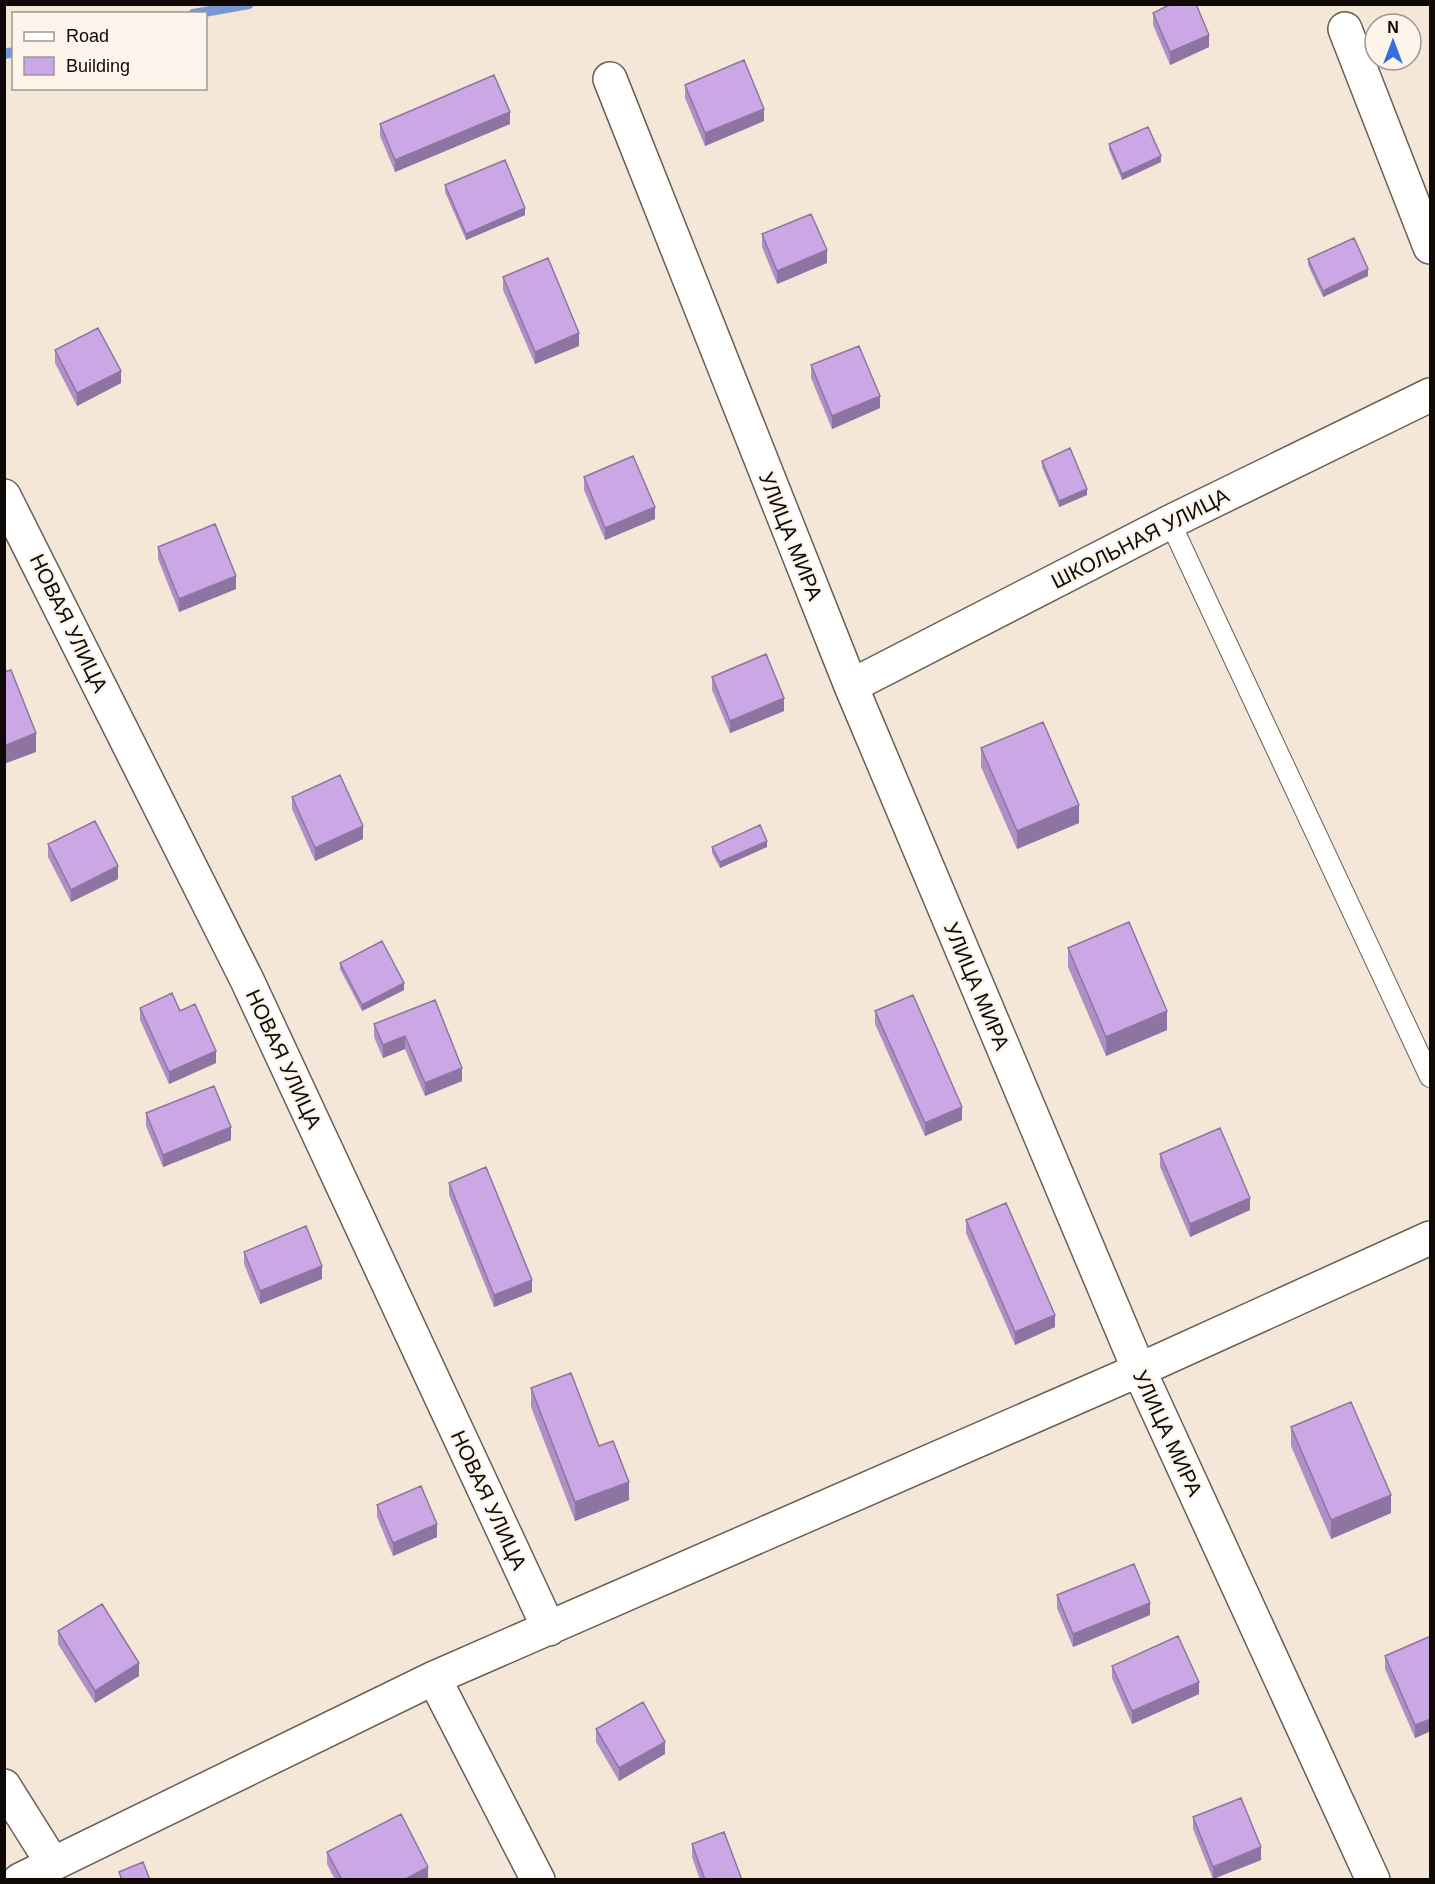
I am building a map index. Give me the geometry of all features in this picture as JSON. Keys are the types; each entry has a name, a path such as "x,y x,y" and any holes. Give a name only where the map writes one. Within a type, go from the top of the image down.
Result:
{"street":[{"path":"1345,29 1431,247"},
{"name":"УЛИЦА МИРА","path":"609,79 851,686 1139,1370 1373,1880"},
{"name":"ШКОЛЬНАЯ УЛИЦА","path":"851,686 1170,522 1431,395"},
{"name":"НОВАЯ УЛИЦА","path":"6,503 246,980 549,1629"},
{"path":"20,1880 434,1678 1139,1370 1431,1238"},
{"path":"434,1678 538,1880"},
{"path":"4,1786 53,1864"}],"lane":[{"path":"1170,522 1431,1077"}],"building":[{"path":"1171,4 1196,4 1209,35 1170,52 1153,13"},
{"path":"744,60 764,109 705,133 685,85"},
{"path":"494,75 510,112 395,160 380,124"},
{"path":"1148,127 1161,156 1122,174 1109,144"},
{"path":"505,160 525,208 466,234 445,185"},
{"path":"811,214 827,250 777,271 762,234"},
{"path":"1354,238 1368,269 1323,291 1308,259"},
{"path":"548,258 579,333 535,352 503,277"},
{"path":"98,328 121,371 77,393 55,350"},
{"path":"859,346 880,396 832,416 811,365"},
{"path":"1070,448 1087,489 1059,501 1042,461"},
{"path":"633,456 655,507 605,528 584,477"},
{"path":"215,524 236,576 179,599 158,547"},
{"path":"766,654 784,698 730,721 712,677"},
{"path":"11,670 36,733 4,746 4,672"},
{"path":"1043,722 1079,805 1017,831 981,748"},
{"path":"340,775 363,826 315,848 292,797"},
{"path":"95,821 118,866 71,890 48,844"},
{"path":"760,825 767,841 720,862 712,847"},
{"path":"1129,922 1167,1011 1106,1037 1068,948"},
{"path":"382,941 404,983 362,1005 340,963"},
{"path":"172,993 180,1011 195,1004 216,1051 169,1072 140,1008"},
{"path":"913,995 962,1107 925,1123 875,1011"},
{"path":"435,1000 462,1068 425,1083 405,1036 383,1045 374,1024"},
{"path":"214,1086 231,1127 163,1155 146,1113"},
{"path":"1220,1128 1250,1198 1190,1224 1160,1154"},
{"path":"486,1167 532,1280 494,1295 449,1183"},
{"path":"1006,1203 1055,1315 1015,1332 966,1220"},
{"path":"306,1226 322,1266 260,1291 244,1252"},
{"path":"571,1373 599,1446 613,1441 629,1482 575,1502 531,1388"},
{"path":"1351,1402 1391,1495 1331,1520 1291,1427"},
{"path":"421,1486 437,1524 393,1543 377,1505"},
{"path":"1134,1564 1150,1603 1073,1634 1057,1595"},
{"path":"102,1604 139,1663 95,1691 58,1631"},
{"path":"1178,1636 1199,1682 1132,1711 1112,1666"},
{"path":"1431,1636 1431,1719 1415,1725 1385,1656"},
{"path":"643,1702 665,1742 619,1768 596,1729"},
{"path":"1241,1798 1261,1847 1213,1867 1193,1817"},
{"path":"401,1814 428,1867 404,1880 342,1880 327,1852"},
{"path":"724,1832 742,1880 705,1880 692,1844"},
{"path":"143,1862 150,1880 122,1880 119,1872"}],"waterway":[{"path":"204,12 249,4"},
{"path":"4,54 12,52"}]}
